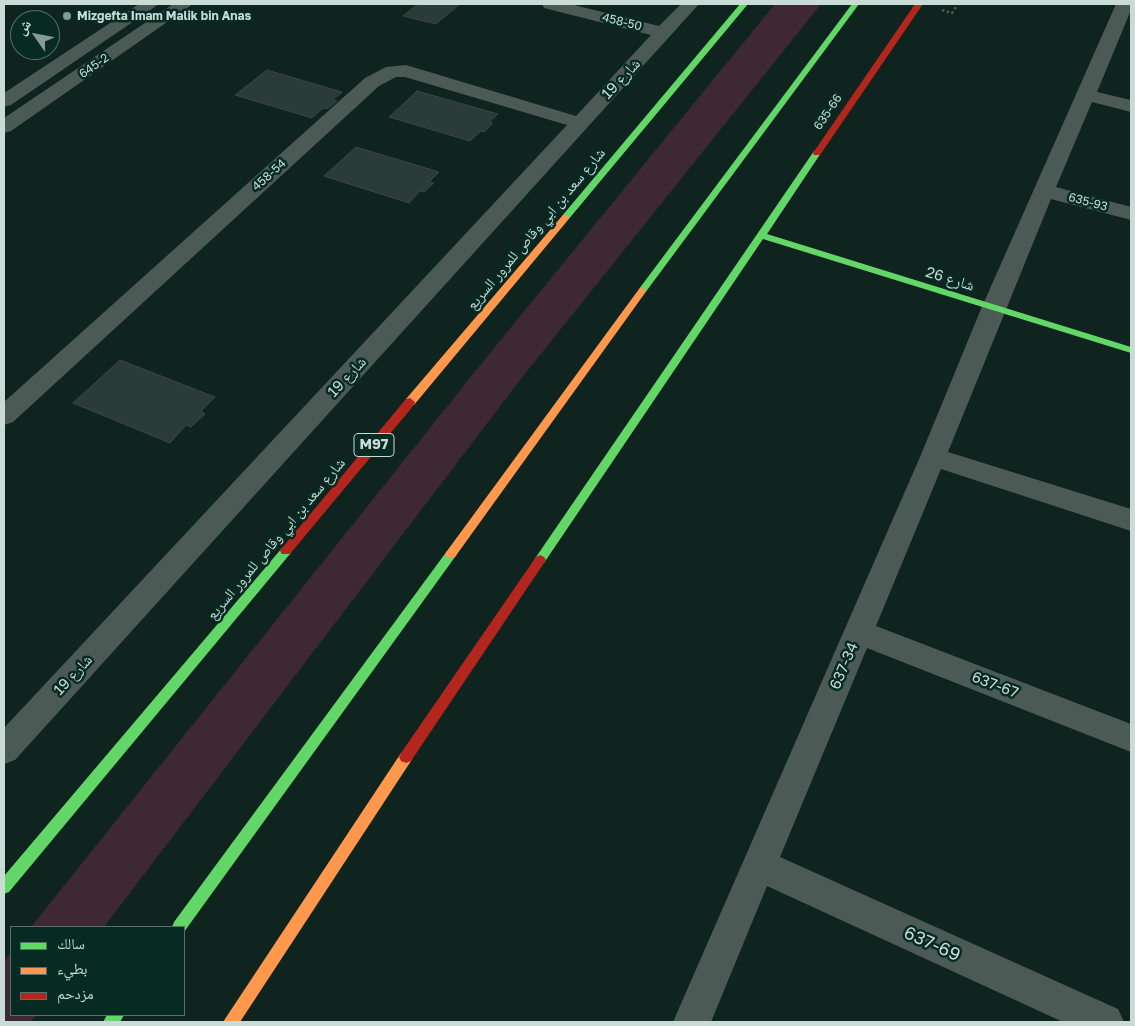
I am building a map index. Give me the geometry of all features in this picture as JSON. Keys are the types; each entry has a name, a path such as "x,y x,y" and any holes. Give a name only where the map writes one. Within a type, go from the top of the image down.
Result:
{"main road":[{"name":"شارع سعد بن ابي وقاص للمرور السريع","path":"4,886 744,4"},
{"path":"180,926 638,296 855,4"},
{"name":"635-66","path":"231,1022 419,738 919,4"},
{"name":"شارع 26","path":"760,235 1131,350"}],"street":[{"name":"645-2","path":"7,96 150,4"},
{"name":"645-2","path":"4,127 184,4"},
{"name":"458-50","path":"550,4 664,32"},
{"name":"شارع 19","path":"4,750 690,4"},
{"name":"637-34","path":"692,1022 933,457 993,308 1046,191 1086,95 1126,13"},
{"name":"458-54","path":"4,416 372,82 393,71 406,70 580,123"},
{"path":"1086,95 1131,106"},
{"name":"635-93","path":"1046,191 1131,214"},
{"path":"933,457 1131,520"},
{"name":"637-67","path":"858,632 1131,738"},
{"name":"637-69","path":"759,865 1105,1022"}],"path":[{"path":"952,13 958,4"}],"shaded area":[{"path":"775,4 821,4 520,380 105,926 32,926 481,364"},
{"path":"10,953 10,1016 36,1016 31,1022 4,1022 4,962"}],"building":[{"path":"418,4 460,4 436,24 403,16"},
{"path":"267,70 342,92 333,100 337,101 327,109 323,108 312,118 235,95"},
{"path":"417,91 498,114 489,122 493,123 484,132 481,131 470,141 389,117"},
{"path":"356,147 439,172 429,182 434,183 424,192 420,191 409,203 324,176"},
{"path":"120,360 215,397 201,411 205,414 191,427 186,425 170,443 73,403"}],"traffic: fast":[{"path":"565,218 744,4"},
{"path":"642,291 855,4"},
{"path":"540,560 817,153"},
{"path":"761,235 1131,350"},
{"path":"4,887 286,551"},
{"path":"180,926 451,554"},
{"path":"111,1022 115,1016"}],"traffic: slow":[{"path":"410,402 565,218"},
{"path":"451,554 642,291"},
{"path":"231,1022 406,757"}],"traffic: jam":[{"path":"817,153 919,4"},
{"path":"286,551 410,402"},
{"path":"406,757 540,560"}],"place":[{"name":"Mizgefta Imam Malik bin Anas","path":"67,16"}]}
